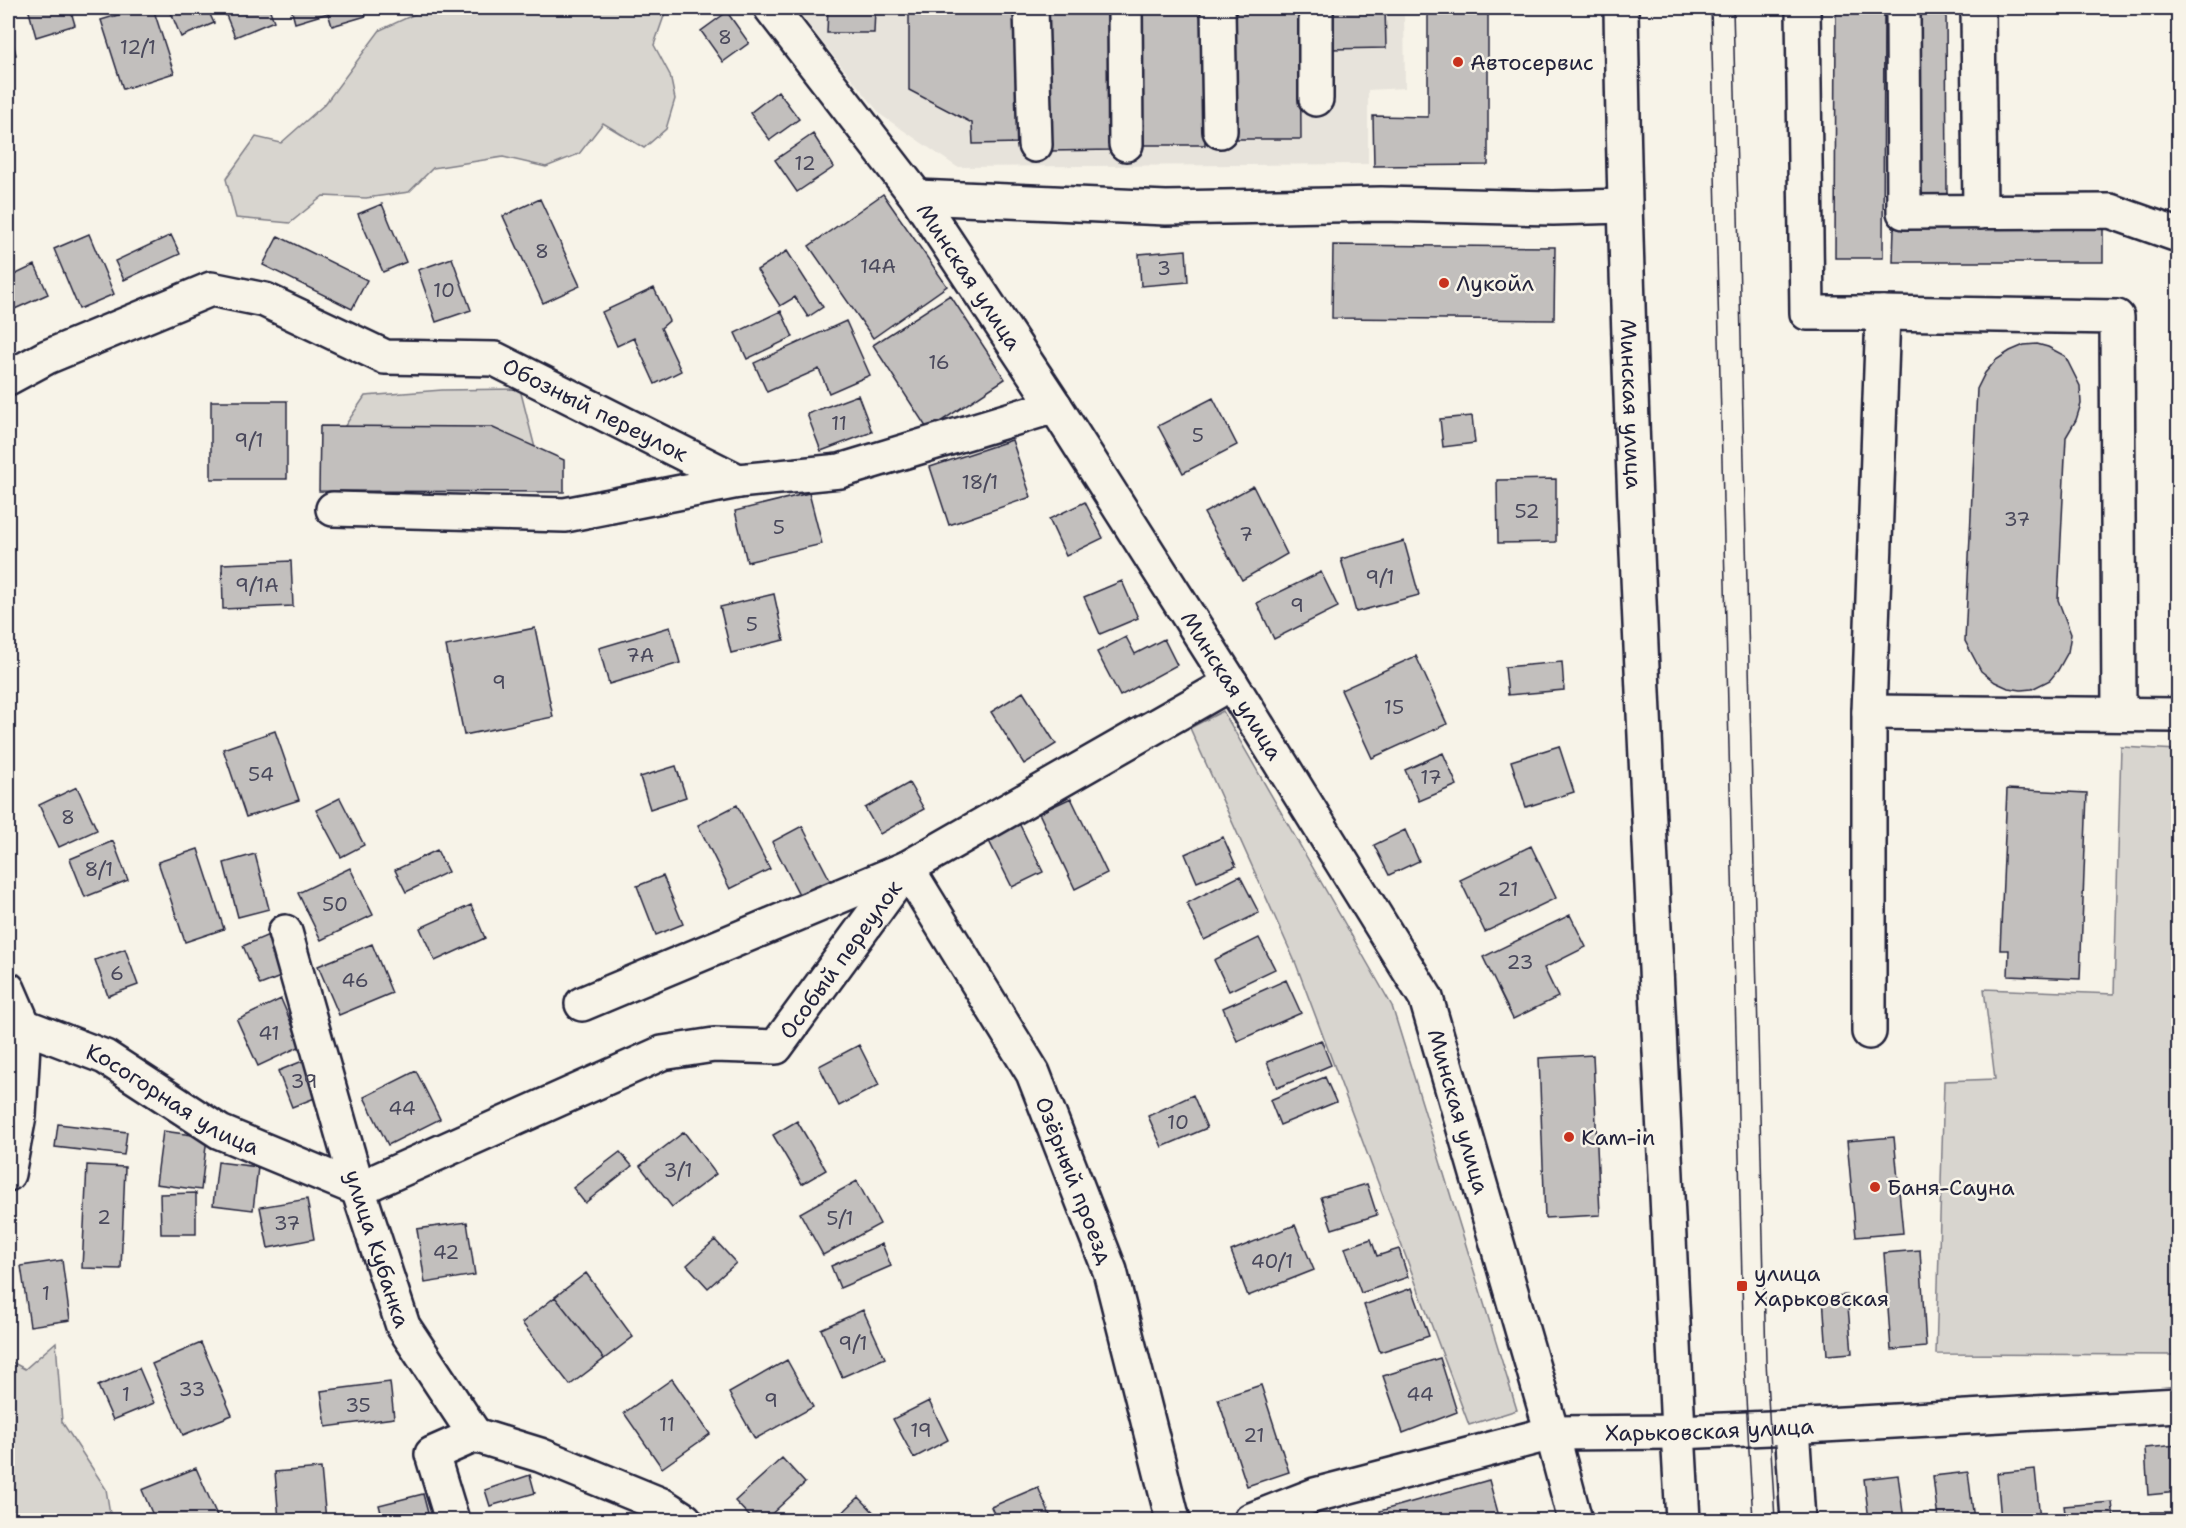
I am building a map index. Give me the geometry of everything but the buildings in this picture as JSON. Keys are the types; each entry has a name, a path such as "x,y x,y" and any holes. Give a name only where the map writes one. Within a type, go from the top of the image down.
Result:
{"street":[{"name":"Минская улица","path":"771,8 917,197 1055,406 1231,683 1426,998 1552,1433 1575,1521"},
{"path":"1031,8 1035,145"},
{"path":"1125,8 1126,144"},
{"path":"1218,8 1220,131"},
{"path":"1316,8 1316,99"},
{"name":"Минская улица","path":"1621,8 1624,206 1683,1521"},
{"path":"1803,8 1807,313 2117,317 2119,713"},
{"path":"1903,8 1904,212 2110,211 2178,235"},
{"path":"1978,8 1980,212"},
{"path":"917,197 1166,208 1380,204 1553,208 1624,206"},
{"name":"Обозный переулок","path":"8,378 47,357 210,289 265,300 385,357 495,359 738,481"},
{"path":"1869,1032 1869,712 1882,313"},
{"path":"333,509 565,515 738,481 840,471 1055,406"},
{"name":"Особый переулок","path":"358,1189 662,1053 714,1045 776,1047 906,868 1231,683"},
{"path":"1869,712 2178,715"},
{"path":"582,1004 906,868"},
{"name":"Озёрный проезд","path":"906,868 1033,1073 1110,1271 1173,1521"},
{"name":"улица Кубанка","path":"285,932 358,1189 403,1326 475,1436"},
{"path":"8,989 24,1026 19,1116 8,1174"},
{"name":"Косогорная улица","path":"24,1026 105,1057 220,1132 358,1189"},
{"name":"Харьковская улица","path":"1251,1521 1315,1495 1552,1433 1678,1432 1792,1427 2178,1405"},
{"path":"1792,1427 1798,1521"},
{"path":"452,1521 432,1454 475,1436 540,1455 662,1505 685,1521"}],"shaded area":[{"path":"428,8 664,8 664,16 654,45 670,75 675,99 666,129 644,148 603,123 579,154 546,167 503,157 433,168 409,192 366,198 323,196 290,223 236,218 226,179 256,137 281,143 325,104 380,30"},
{"path":"795,8 1404,8 1405,88 1368,90 1368,164 957,167 881,115"},
{"path":"520,389 535,448 336,439 365,396 442,390"},
{"path":"1223,711 1392,1006 1517,1410 1469,1425 1296,964 1190,728"},
{"path":"2121,747 2178,750 2178,1355 1936,1354 1944,1081 1995,1079 1984,989 2114,994"},
{"path":"56,1342 62,1422 106,1489 111,1520 8,1520 8,1360 25,1369"}],"tram line":[{"path":"1711,8 1744,1363 1753,1520"},
{"path":"1733,8 1766,1361 1775,1520"}],"place":[{"name":"Автосервис","path":"1458,62"},
{"name":"Лукойл","path":"1444,283"},
{"name":"Kam-in","path":"1569,1137"},
{"name":"Баня-Сауна","path":"1875,1187"},
{"name":"улица Харьковская","path":"1742,1286"}]}
